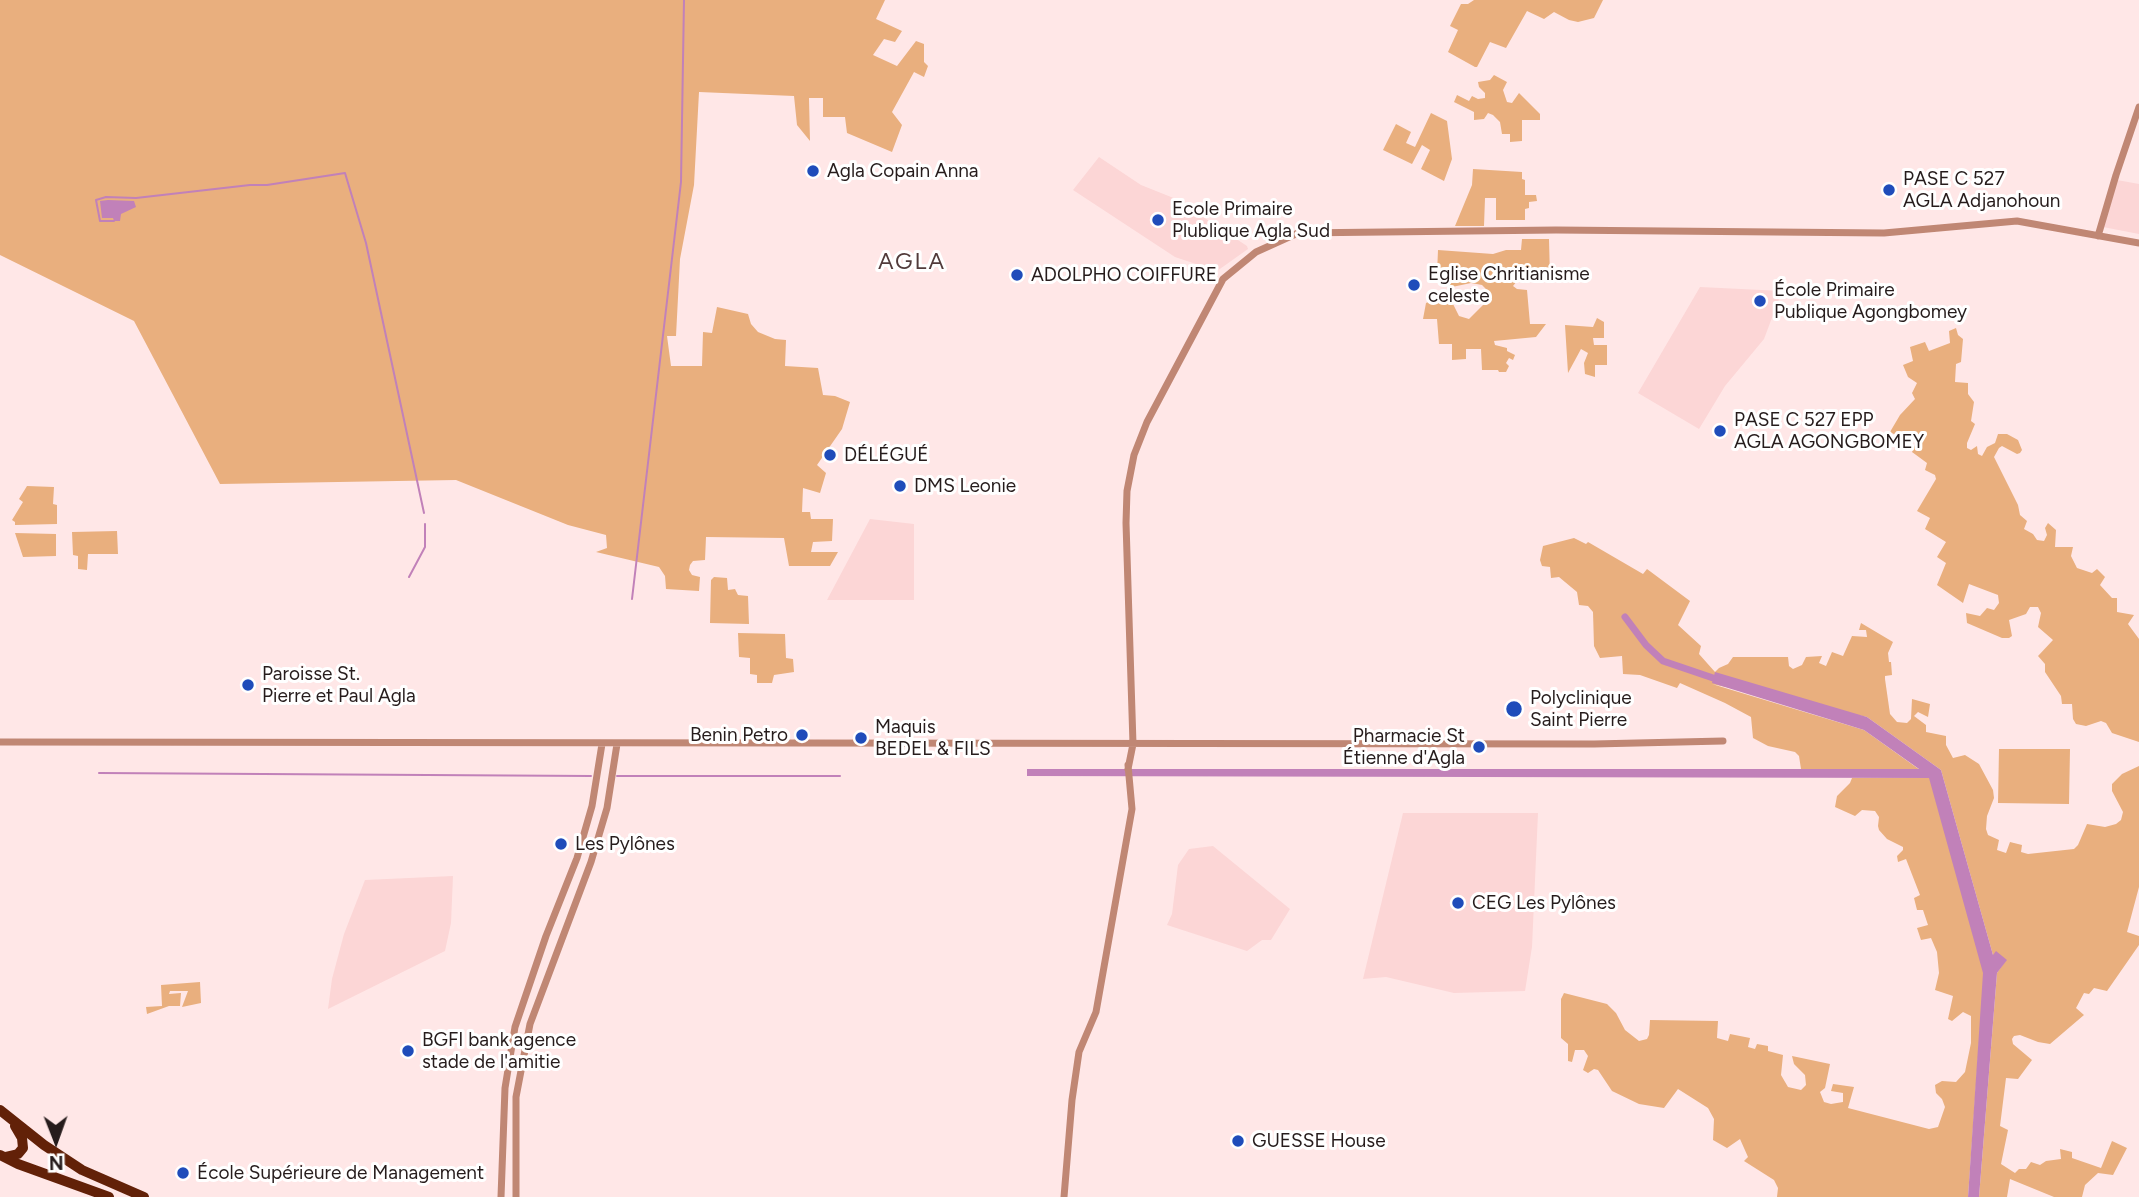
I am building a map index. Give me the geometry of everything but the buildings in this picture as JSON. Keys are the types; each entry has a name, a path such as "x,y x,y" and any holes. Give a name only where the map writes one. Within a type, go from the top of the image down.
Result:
{"highway":[{"path":"0,1110 82,1170 144,1197"},
{"path":"3,1156 18,1154 23,1148 22,1138 13,1122"},
{"path":"3,1156 109,1197"}],"street":[{"path":"2098,236 2139,107"},
{"path":"1064,1197 1079,1052 1096,1012 1132,808 1128,773 1130,744 1126,491 1134,455 1147,422 1223,279 1256,252 1298,233 1556,230 1884,233 2017,220 2139,243"},
{"path":"0,742 1594,744 1723,741"},
{"path":"501,1197 505,1088 515,1027 546,936 577,859 592,806 602,744"},
{"path":"516,1197 516,1097 530,1024 592,862 607,808 617,744"}],"shaded area":[{"path":"0,0 885,0 876,19 902,31 895,42 884,39 873,55 897,66 916,41 924,44 924,62 928,66 924,77 914,72 892,112 902,125 892,152 847,133 845,117 823,117 823,98 809,98 810,141 797,125 794,96 699,92 694,185 680,259 676,336 667,336 671,366 702,366 703,332 712,333 717,307 748,314 751,324 758,332 786,340 785,366 818,368 823,395 850,402 842,429 817,465 826,473 820,493 803,488 802,512 810,512 811,519 833,519 832,541 813,542 811,552 838,552 830,566 789,566 784,538 706,537 705,560 693,561 689,570 692,575 700,577 699,591 666,589 665,576 659,567 596,552 607,548 606,535 568,525 456,480 220,484 134,321 0,255"},
{"path":"1474,0 1603,0 1594,18 1578,22 1554,12 1544,19 1527,11 1506,48 1490,42 1475,67 1448,52 1458,30 1450,26 1461,4"},
{"path":"1494,75 1507,82 1503,90 1507,102 1512,103 1519,93 1540,114 1540,120 1522,120 1522,141 1510,142 1510,134 1502,134 1500,122 1493,115 1488,113 1484,119 1474,120 1474,112 1454,102 1457,95 1469,101 1472,96 1485,98 1478,82 1490,80"},
{"path":"1431,113 1447,121 1452,159 1444,181 1421,169 1430,150 1422,145 1412,164 1383,150 1396,124 1411,132 1406,143 1415,147"},
{"path":"1099,157 1141,185 1176,199 1248,249 1217,271 1175,257 1073,190"},
{"path":"1473,169 1522,172 1525,195 1536,195 1537,201 1529,202 1529,208 1525,209 1525,220 1496,220 1496,198 1485,198 1484,226 1455,226 1472,185"},
{"path":"2117,180 2139,184 2139,234 2103,227"},
{"path":"100,201 134,201 136,207 121,214 120,221 102,218"},
{"path":"1522,239 1549,239 1550,277 1517,281 1513,286 1527,290 1530,324 1546,324 1536,337 1494,341 1495,345 1507,348 1507,351 1515,355 1513,360 1509,358 1506,363 1509,366 1506,372 1482,370 1481,349 1466,349 1466,359 1452,360 1452,344 1439,344 1437,319 1423,319 1426,303 1439,297 1450,298 1459,316 1469,319 1488,300 1487,290 1482,285 1471,283 1452,287 1441,282 1437,274 1438,250 1493,254 1506,250 1521,250"},
{"path":"1700,287 1782,291 1764,339 1725,386 1699,429 1638,393"},
{"path":"1597,318 1604,322 1604,338 1593,338 1594,345 1607,345 1607,365 1595,365 1595,377 1585,374 1584,363 1588,353 1581,349 1568,373 1565,325 1593,327"},
{"path":"1956,328 1963,339 1961,362 1956,364 1955,382 1968,383 1968,394 1974,402 1971,421 1975,424 1967,448 1971,450 1977,446 1978,454 1982,456 1987,447 1995,443 1998,434 2007,434 2018,440 2022,450 2020,453 2002,446 1994,457 2018,505 2020,515 2027,521 2024,529 2037,540 2044,541 2048,523 2056,530 2055,547 2073,547 2071,556 2077,568 2092,573 2097,569 2105,577 2100,585 2112,598 2117,598 2117,612 2134,615 2128,624 2139,639 2139,742 2112,733 2106,723 2101,721 2086,726 2076,724 2072,704 2062,704 2061,696 2045,672 2045,664 2038,656 2053,640 2038,627 2041,613 2038,607 2030,607 2026,614 2009,620 2012,636 2002,638 1967,623 1966,613 1980,616 1987,608 1994,610 1999,603 1998,595 1969,584 1963,603 1937,585 1946,563 1937,557 1946,542 1925,529 1930,518 1917,511 1936,479 1935,475 1925,470 1927,463 1912,452 1916,443 1914,438 1905,440 1890,432 1900,415 1915,399 1912,393 1917,383 1908,377 1903,365 1913,361 1910,347 1925,342 1929,351 1950,343 1949,331"},
{"path":"27,486 54,487 53,504 57,505 57,524 15,525 12,520 23,502 19,499"},
{"path":"870,519 914,524 914,600 827,600"},
{"path":"117,531 118,554 88,554 87,570 78,569 78,556 73,555 72,532"},
{"path":"15,533 56,534 56,556 23,557"},
{"path":"1574,538 1586,544 1588,542 1643,574 1647,569 1690,601 1678,625 1701,646 1699,654 1715,672 1728,664 1733,657 1788,657 1789,666 1793,669 1802,665 1806,657 1822,656 1819,663 1826,666 1832,652 1843,656 1852,636 1867,637 1866,630 1859,630 1861,623 1893,642 1888,653 1892,675 1885,676 1890,714 1897,722 1907,723 1911,719 1912,699 1930,704 1928,717 1918,712 1914,716 1926,725 1926,732 1946,736 1946,745 1953,758 1965,755 1979,764 1993,790 1994,798 1987,816 1986,829 1988,835 1999,840 1997,850 2006,853 2010,842 2022,845 2021,852 2028,854 2074,849 2087,824 2105,827 2121,820 2123,812 2112,791 2112,784 2122,774 2139,766 2139,887 2127,932 2139,936 2139,945 2107,991 2094,988 2089,994 2084,993 2076,1008 2084,1015 2050,1044 2020,1035 2014,1036 2013,1044 2032,1060 2018,1079 2006,1078 2000,1126 2008,1130 2001,1164 2015,1173 2019,1169 2026,1169 2031,1162 2040,1165 2046,1161 2061,1159 2060,1149 2072,1152 2072,1158 2101,1168 2112,1141 2127,1148 2113,1175 2098,1173 2085,1185 2082,1197 2054,1197 2010,1179 2007,1197 1979,1197 1997,973 2006,960 1993,955 1941,770 1867,717 1712,684 1864,730 1920,770 1801,769 1799,756 1795,752 1768,746 1753,738 1751,717 1725,703 1680,683 1677,688 1640,675 1623,674 1622,656 1600,658 1594,646 1593,612 1588,606 1579,605 1577,592 1559,577 1551,578 1550,567 1542,566 1540,560 1543,546"},
{"path":"714,577 727,578 728,590 735,589 738,595 748,596 749,624 710,623 711,580"},
{"path":"738,633 785,634 786,658 793,659 794,672 774,675 772,683 757,683 757,675 750,674 750,658 739,657"},
{"path":"1715,672 1867,717 1941,770 1993,955 1996,951 2007,960 1997,973 1979,1197 1968,1197 1983,973 1929,778 1027,776 1027,769 1919,769 1864,730 1712,683"},
{"path":"1999,749 2070,749 2069,804 1998,803"},
{"path":"1852,778 1930,778 1984,973 1968,1197 1777,1197 1778,1188 1774,1180 1744,1161 1748,1157 1740,1139 1727,1148 1713,1140 1714,1119 1708,1108 1678,1089 1664,1108 1639,1104 1612,1091 1598,1070 1594,1069 1588,1073 1583,1070 1588,1056 1584,1050 1575,1050 1572,1062 1568,1061 1568,1044 1561,1038 1561,999 1564,993 1607,1004 1616,1013 1625,1030 1639,1041 1647,1039 1650,1020 1718,1021 1717,1038 1728,1041 1730,1034 1750,1038 1748,1047 1755,1049 1757,1044 1768,1046 1768,1051 1783,1055 1781,1075 1788,1087 1801,1090 1806,1085 1805,1075 1794,1064 1792,1056 1830,1064 1825,1088 1820,1092 1824,1102 1843,1102 1843,1093 1831,1091 1833,1084 1854,1087 1848,1108 1929,1129 1938,1127 1945,1107 1936,1093 1935,1085 1942,1081 1956,1082 1965,1072 1971,1043 1971,1016 1963,1012 1952,1021 1948,1019 1953,996 1935,990 1939,973 1937,952 1931,938 1921,940 1917,928 1928,925 1923,910 1917,910 1914,898 1920,895 1906,859 1898,862 1897,856 1903,847 1887,839 1879,830 1879,817 1875,811 1862,810 1855,816 1835,807 1837,796"},
{"name":"CEG Les Pylônes","path":"1403,813 1538,813 1532,947 1525,991 1454,993 1386,977 1363,979"},
{"path":"1213,846 1290,909 1271,940 1262,940 1247,951 1167,925 1172,914 1178,865 1189,849"},
{"path":"453,876 451,923 445,951 328,1009 332,979 344,934 365,880"},
{"path":"200,982 201,1003 182,1007 188,991 170,991 169,994 181,993 180,1006 169,1006 147,1014 146,1007 162,1006 161,985"}],"waterway":[{"path":"632,599 681,182 684,0"},
{"path":"114,221 100,221 96,200 106,197 136,198 267,185 345,173 366,243 424,513"},
{"path":"409,577 425,547 425,524"},
{"path":"1625,617 1646,645 1663,661 1719,680"},
{"path":"99,773 591,776"},
{"path":"617,776 840,776"}],"place":[{"name":"Agla Copain Anna","path":"813,171"},
{"name":"PASE C 527 AGLA Adjanohoun","path":"1889,190"},
{"name":"Ecole Primaire Plublique Agla Sud","path":"1158,220"},
{"name":"ADOLPHO COIFFURE","path":"1017,275"},
{"name":"Eglise Chritianisme celeste","path":"1414,285"},
{"name":"École Primaire Publique Agongbomey","path":"1760,301"},
{"name":"PASE C 527 EPP AGLA AGONGBOMEY","path":"1720,431"},
{"name":"DÉLÉGUÉ","path":"830,455"},
{"name":"DMS Leonie","path":"900,486"},
{"name":"Paroisse St. Pierre et Paul Agla","path":"248,685"},
{"name":"Polyclinique Saint Pierre","path":"1514,709"},
{"name":"Benin Petro","path":"802,735"},
{"name":"Maquis BEDEL & FILS","path":"861,738"},
{"name":"Pharmacie St Étienne d'Agla","path":"1479,747"},
{"name":"Les Pylônes","path":"561,844"},
{"name":"CEG Les Pylônes","path":"1458,903"},
{"name":"BGFI bank agence stade de l'amitie","path":"408,1051"},
{"name":"GUESSE House","path":"1238,1141"},
{"name":"École Supérieure de Management","path":"183,1173"}],"district":[{"name":"AGLA","path":"912,262"}]}
